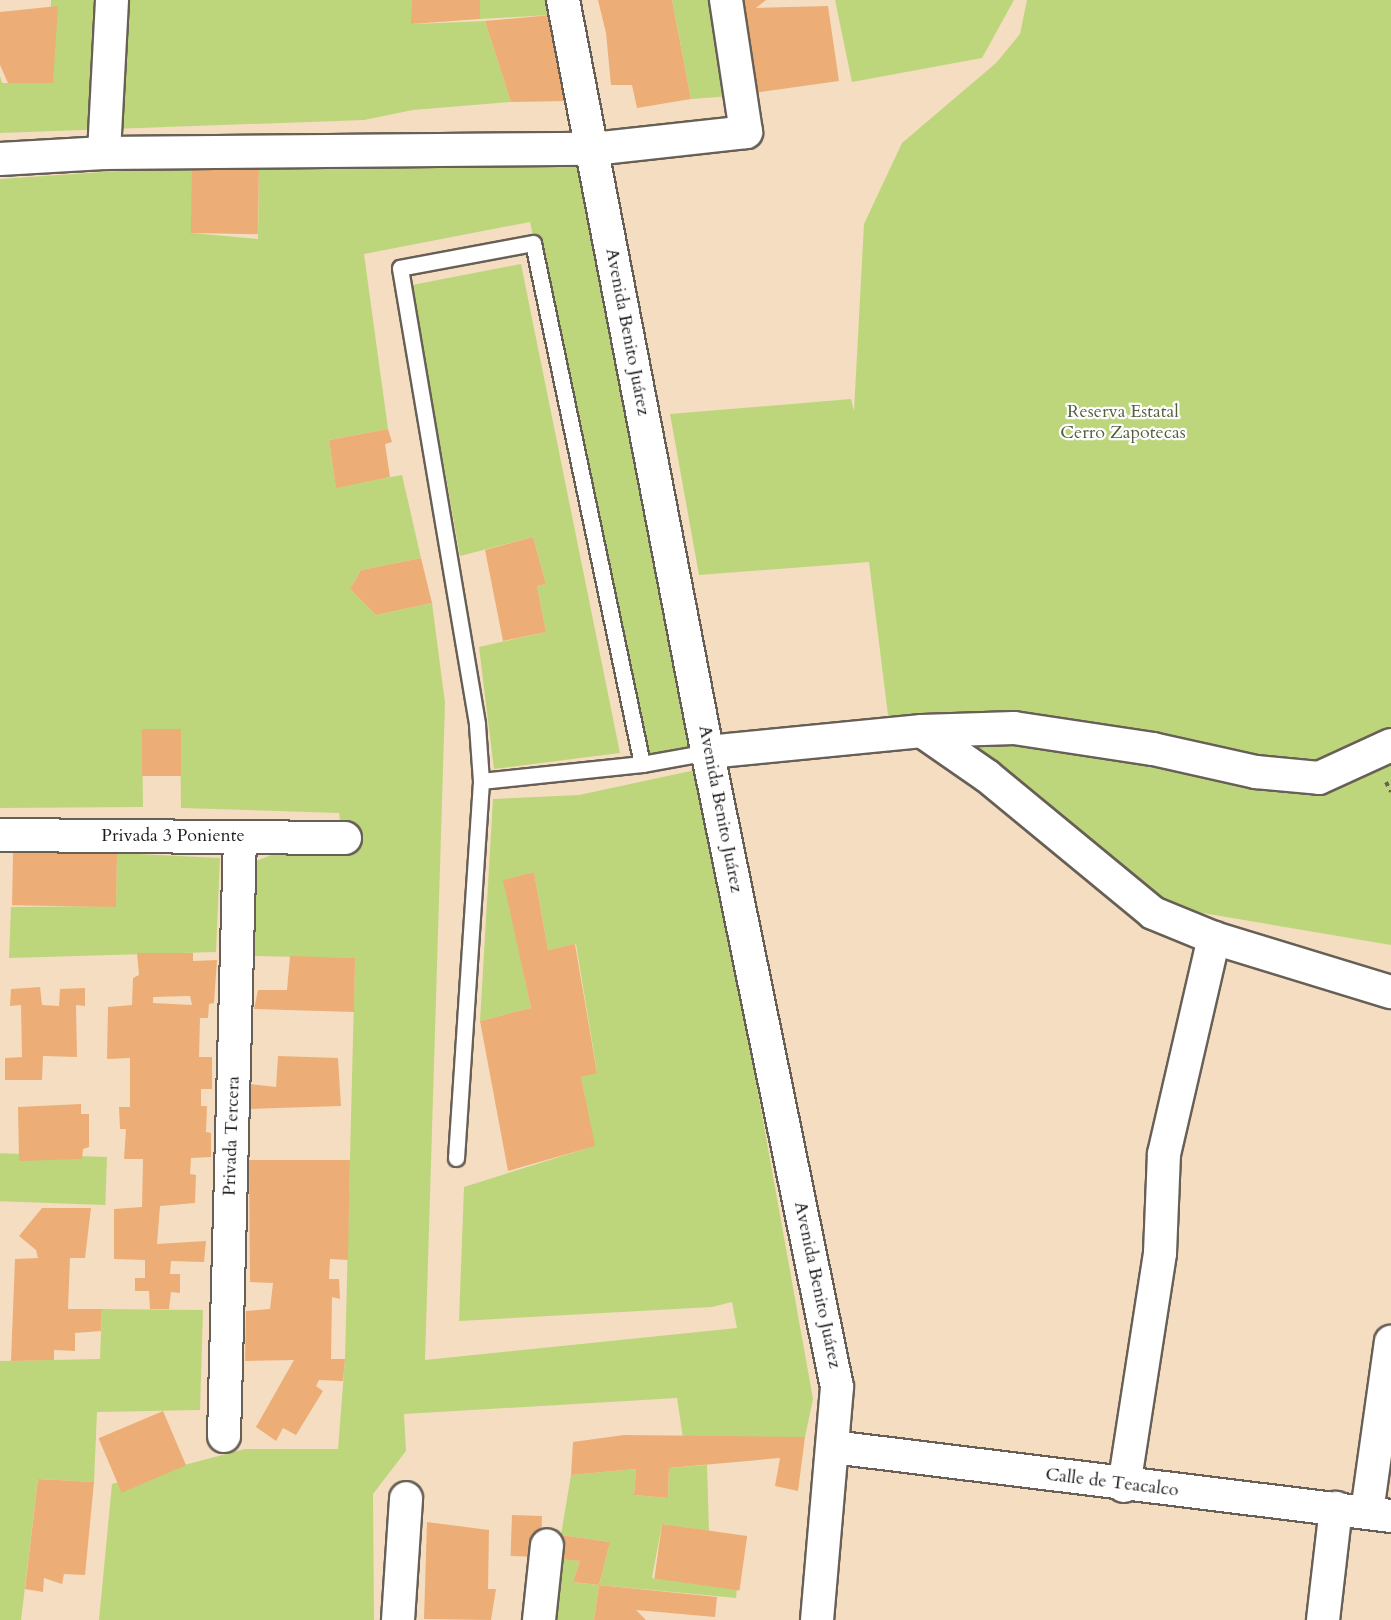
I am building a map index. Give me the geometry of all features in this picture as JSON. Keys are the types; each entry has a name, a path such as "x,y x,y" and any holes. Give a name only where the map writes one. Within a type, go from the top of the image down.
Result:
{"street":[{"path":"104,153 112,0"},
{"name":"Avenida Benito Juárez","path":"563,0 708,753 837,1387 817,1620"},
{"path":"0,159 104,153 593,149 746,132 726,0"},
{"path":"708,753 922,731 1014,728 1153,749 1256,772 1319,778 1391,745"},
{"path":"922,731 987,776 1153,913 1214,938 1391,992"},
{"name":"Privada 3 Poniente","path":"0,835 345,838"},
{"name":"Privada Tercera","path":"224,1436 240,837"},
{"path":"1124,1486 1160,1253 1164,1154 1214,938"},
{"path":"1379,1514 1391,1342"},
{"name":"Calle de Teacalco","path":"833,1448 1124,1486 1379,1514"},
{"path":"398,1620 406,1498"},
{"path":"1323,1620 1336,1508"},
{"path":"539,1620 547,1545"}],"lane":[{"path":"456,1158 481,781 477,725 400,268 533,243 642,764"},
{"path":"481,781 642,764 708,753"}],"green space":[{"path":"51,0 412,0 413,24 485,21 511,102 413,110 364,120 0,133 0,76 2,83 50,83"},
{"path":"480,0 548,0 551,15 480,19"},
{"path":"672,0 715,0 731,96 691,99"},
{"path":"835,0 1014,0 982,58 852,82"},
{"name":"Reserva Estatal Cerro Zapotecas","path":"1027,0 1391,0 1391,945 1144,903 888,715 869,562 699,575 670,414 851,399 854,411 864,224 902,143 996,63 1020,34"},
{"path":"586,156 706,745 647,756 530,222 364,254 388,429 329,440 336,487 402,475 421,558 361,570 350,589 376,615 432,603 445,703 425,1360 737,1328 732,1302 712,1307 459,1321 464,1187 594,1146 581,1077 597,1072 576,944 548,950 534,872 504,880 531,1008 480,1021 493,799 579,795 700,769 813,1399 805,1437 683,1438 677,1398 404,1414 406,1451 373,1494 374,1620 99,1620 112,1484 245,1449 338,1449 345,1359 355,958 254,956 254,862 271,855 344,854 339,813 181,808 180,729 142,730 143,807 0,808 0,179 192,166 192,233 258,239 259,167"},
{"path":"521,264 620,753 494,769 479,647 546,632 537,586 546,584 533,537 460,556 412,285"},
{"path":"117,853 220,858 216,952 9,958 11,907 116,906"},
{"path":"0,1153 107,1157 105,1205 0,1201"},
{"path":"102,1309 203,1310 200,1410 97,1412 94,1482 38,1479 21,1620 0,1620 0,1361 100,1359"},
{"path":"707,1465 709,1531 662,1524 652,1578 737,1587 736,1598 599,1585 610,1542 561,1535 571,1475 636,1469 634,1495 668,1498 669,1468"},
{"path":"558,1559 580,1561 573,1582 599,1585 594,1620 555,1620"}],"building":[{"path":"412,0 480,0 480,19 411,24"},
{"path":"598,0 672,0 691,99 637,108 632,85 611,85 606,33"},
{"path":"715,0 766,0 756,8 828,6 839,81 731,96"},
{"path":"58,6 53,83 8,83 0,65 0,12"},
{"path":"551,15 568,101 511,102 485,21"},
{"path":"192,166 259,167 258,234 191,233"},
{"path":"388,429 392,442 385,444 390,477 336,488 329,440"},
{"path":"533,537 546,584 537,586 546,632 503,641 485,550"},
{"path":"421,558 432,603 376,615 350,589 361,570"},
{"path":"142,729 181,729 181,776 142,776"},
{"path":"13,851 117,853 116,907 12,905"},
{"path":"534,872 548,950 575,944 597,1073 581,1077 595,1146 508,1171 480,1021 531,1008 503,880"},
{"path":"137,953 193,953 193,961 217,960 214,1003 209,1004 208,1018 200,1018 199,1057 212,1057 212,1089 201,1089 201,1106 207,1106 206,1132 211,1133 211,1157 191,1158 190,1174 196,1175 195,1203 160,1206 157,1244 206,1241 204,1262 171,1261 170,1274 180,1274 180,1293 171,1292 169,1309 150,1309 149,1291 135,1291 135,1278 145,1278 145,1260 114,1259 114,1209 142,1207 143,1159 124,1159 126,1129 120,1129 119,1107 130,1107 130,1058 107,1059 108,1007 132,1005 133,978 139,975","holes":["190,996 192,1005 153,1003 153,997"]},
{"path":"290,956 355,958 354,1012 254,1009 258,990 287,990"},
{"path":"40,987 42,1005 59,1006 60,989 85,988 85,1006 76,1005 77,1057 43,1056 42,1080 5,1080 5,1058 22,1057 21,1005 10,1006 11,989"},
{"path":"278,1056 338,1058 341,1106 250,1109 250,1084 276,1087"},
{"path":"81,1104 81,1114 89,1114 89,1147 83,1149 82,1159 19,1161 18,1107"},
{"path":"249,1160 350,1160 348,1260 330,1259 329,1279 339,1279 340,1299 332,1297 331,1359 345,1359 343,1381 319,1380 316,1386 323,1391 296,1435 283,1428 276,1441 256,1427 294,1360 245,1361 246,1311 270,1309 273,1283 250,1282"},
{"path":"42,1208 91,1208 85,1258 70,1258 68,1309 102,1309 101,1331 75,1333 75,1351 54,1350 54,1360 11,1361 15,1259 38,1258 36,1250 19,1236"},
{"path":"163,1411 186,1465 122,1493 99,1438"},
{"path":"624,1435 805,1437 798,1491 775,1486 780,1458 669,1468 668,1498 634,1495 636,1469 571,1475 573,1442"},
{"path":"38,1479 94,1482 85,1575 64,1574 62,1584 44,1578 43,1592 25,1589"},
{"path":"512,1515 542,1516 541,1557 511,1556"},
{"path":"427,1522 489,1530 488,1589 496,1589 491,1620 424,1619"},
{"path":"662,1524 747,1536 740,1590 654,1578"},
{"path":"561,1535 610,1542 599,1585 573,1582 580,1561 558,1559"},
{"path":"599,1585 717,1597 715,1617 636,1610 646,1620 594,1620"}]}
